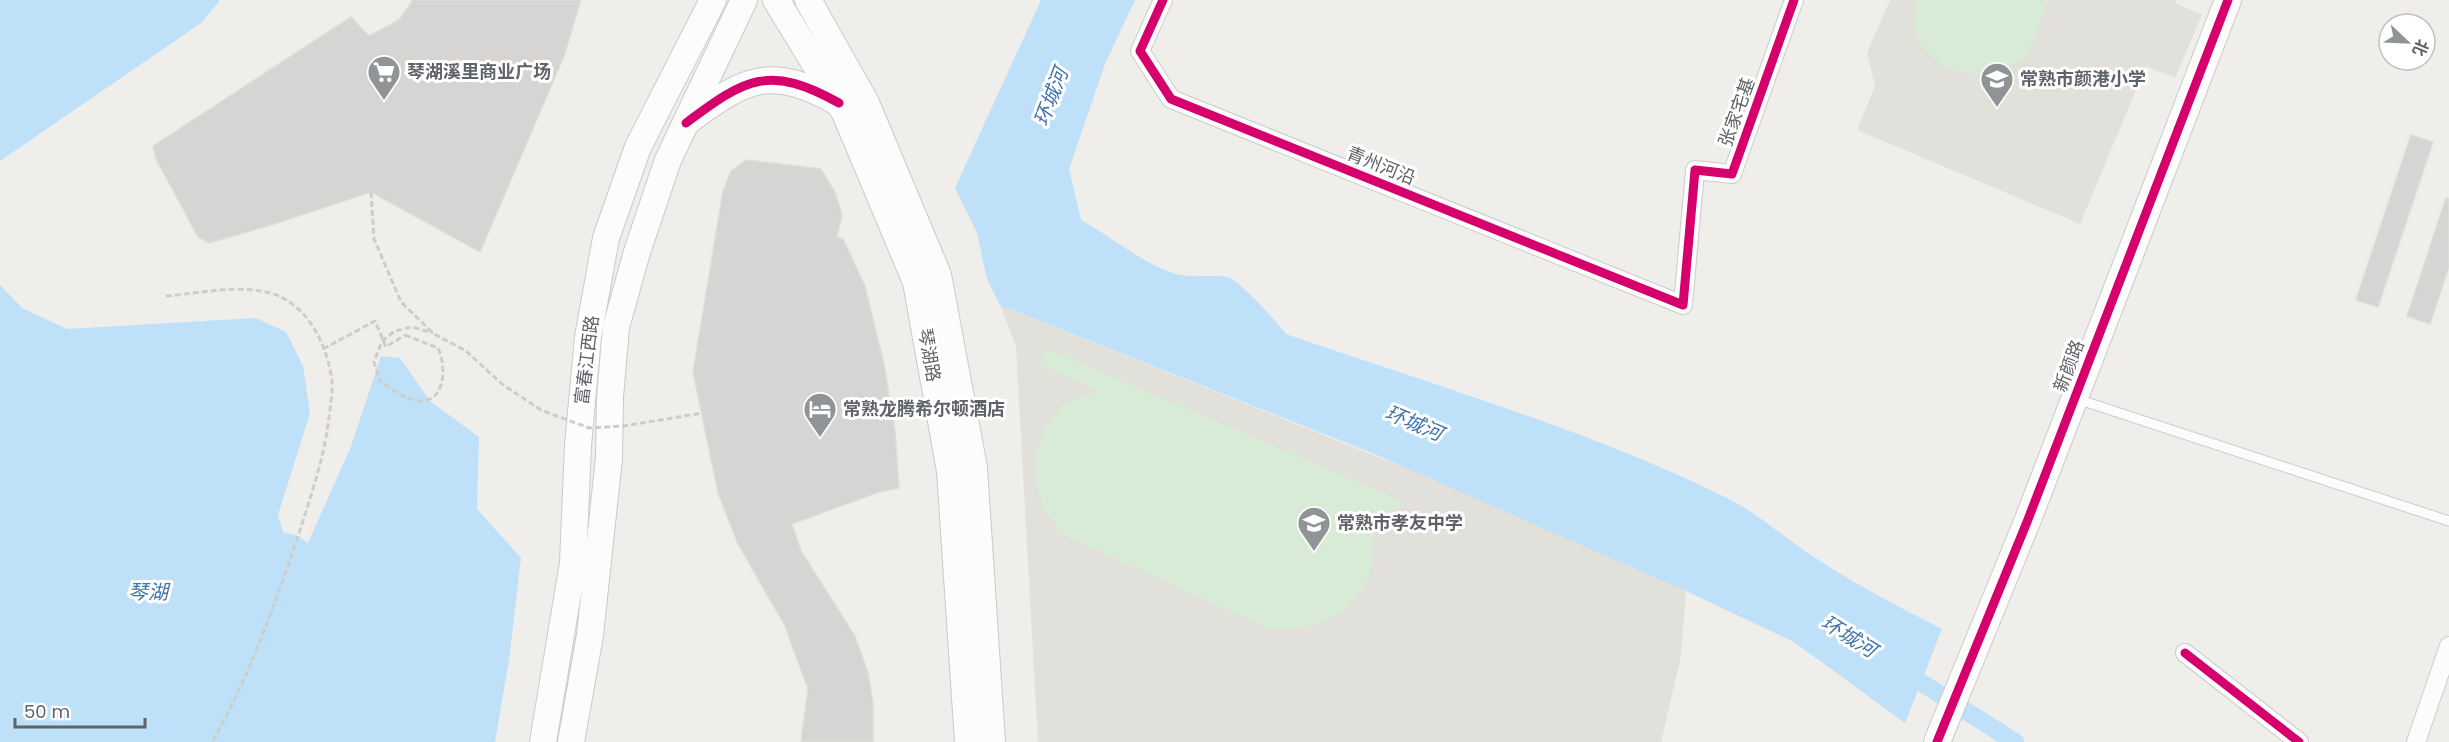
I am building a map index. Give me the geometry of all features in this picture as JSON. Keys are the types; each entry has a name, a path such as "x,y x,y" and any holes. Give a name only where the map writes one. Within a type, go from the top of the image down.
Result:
{"main road":[{"name":"富春江西路","path":"543,742 573,563 578,445 588,337 606,238 638,147 713,0"},
{"name":"富春江西路","path":"572,742 591,624 609,458 610,397 616,327 637,252 665,170 744,0"},
{"name":"琴湖路","path":"776,0 839,103 915,282 950,471 968,742"},
{"name":"琴湖路","path":"808,0 866,103 938,275 974,468 992,742"},
{"name":"新颜路","path":"1937,742 2027,522 2228,0"},
{"path":"686,123 727,92 761,79 792,82 813,88 839,103"}],"street":[{"name":"青州河沿","path":"1163,0 1140,51 1171,99 1683,305"},
{"name":"张家宅基","path":"1683,305 1695,170 1732,174 1794,0"},
{"path":"2416,742 2449,646"},
{"path":"2185,653 2299,742"}],"lane":[{"path":"2074,399 2449,521"}],"path":[{"path":"371,192 374,239 387,272 401,302 434,334"},
{"path":"166,296 238,290 266,292 291,303 319,333 332,382 327,446 298,536 266,630 229,713 212,742"},
{"path":"323,349 375,321 386,347 405,335 438,348 444,360 445,374 439,390 430,398 416,401 380,381 374,362 382,341 395,331 412,327 434,334 466,351 502,384 541,410 589,428 624,426 702,413"}],"shaded area":[{"name":"常熟市颜港小学","path":"1890,0 2176,0 2175,3 2202,15 2175,78 2146,66 2080,224 1857,130 1875,86 1867,53"},
{"name":"常熟市孝友中学","path":"1000,305 1518,513 1686,591 1681,656 1661,742 1038,742 1016,346"}],"green space":[{"path":"1918,0 2048,0 2026,55 2004,70 1984,75 1964,73 1945,66 1929,54 1918,38 1914,20"},
{"path":"1047,349 1402,501 1394,520 1370,510 1374,537 1372,561 1366,582 1355,600 1339,613 1319,623 1296,628 1269,629 1064,535 1042,504 1038,489 1037,450 1047,424 1063,405 1097,390 1040,365"}],"water":[{"path":"0,0 220,0 201,23 0,161"},
{"path":"1041,0 1135,0 1105,64 1069,169 1081,220 1148,262 1172,273 1185,276 1227,277 1240,285 1258,302 1286,334 1563,429 1672,472 1725,497 1843,575 1942,629 1905,723 1794,642 1686,591 1372,453 1000,305 987,279 977,233 955,188"},
{"name":"琴湖","path":"0,285 22,308 67,329 256,318 286,332 303,366 310,413 278,515 283,532 298,536 308,543 350,449 381,356 400,358 430,401 479,437 477,509 521,558 509,660 495,742 0,742"}],"building":[{"name":"琴湖溪里商业广场","path":"413,0 581,0 564,56 480,252 371,192 209,243 198,237 156,159 153,146 351,17 369,36 399,20"},
{"path":"2411,135 2433,142 2378,307 2356,300"},
{"path":"747,160 821,169 835,192 842,215 837,237 843,239 865,286 884,364 895,431 899,488 879,492 792,524 801,551 855,636 868,673 873,703 873,742 801,742 808,689 785,626 738,544 718,493 693,372 723,191 731,171"},
{"path":"2446,198 2449,199 2449,266 2430,324 2407,316"}],"waterway":[{"name":"环城河","path":"1900,669 2015,742"}],"cycle path":[{"path":"1163,0 1140,51 1171,99 1683,305 1695,170 1732,174 1794,0"},
{"path":"1937,742 2027,522 2228,0"},
{"path":"686,123 725,95 759,82 776,80 794,83 839,103"},
{"path":"2185,653 2299,742"}],"place":[{"name":"琴湖溪里商业广场","path":"384,101"},
{"name":"常熟市颜港小学","path":"1997,108"},
{"name":"常熟龙腾希尔顿酒店","path":"820,438"},
{"name":"常熟市孝友中学","path":"1314,552"}]}
